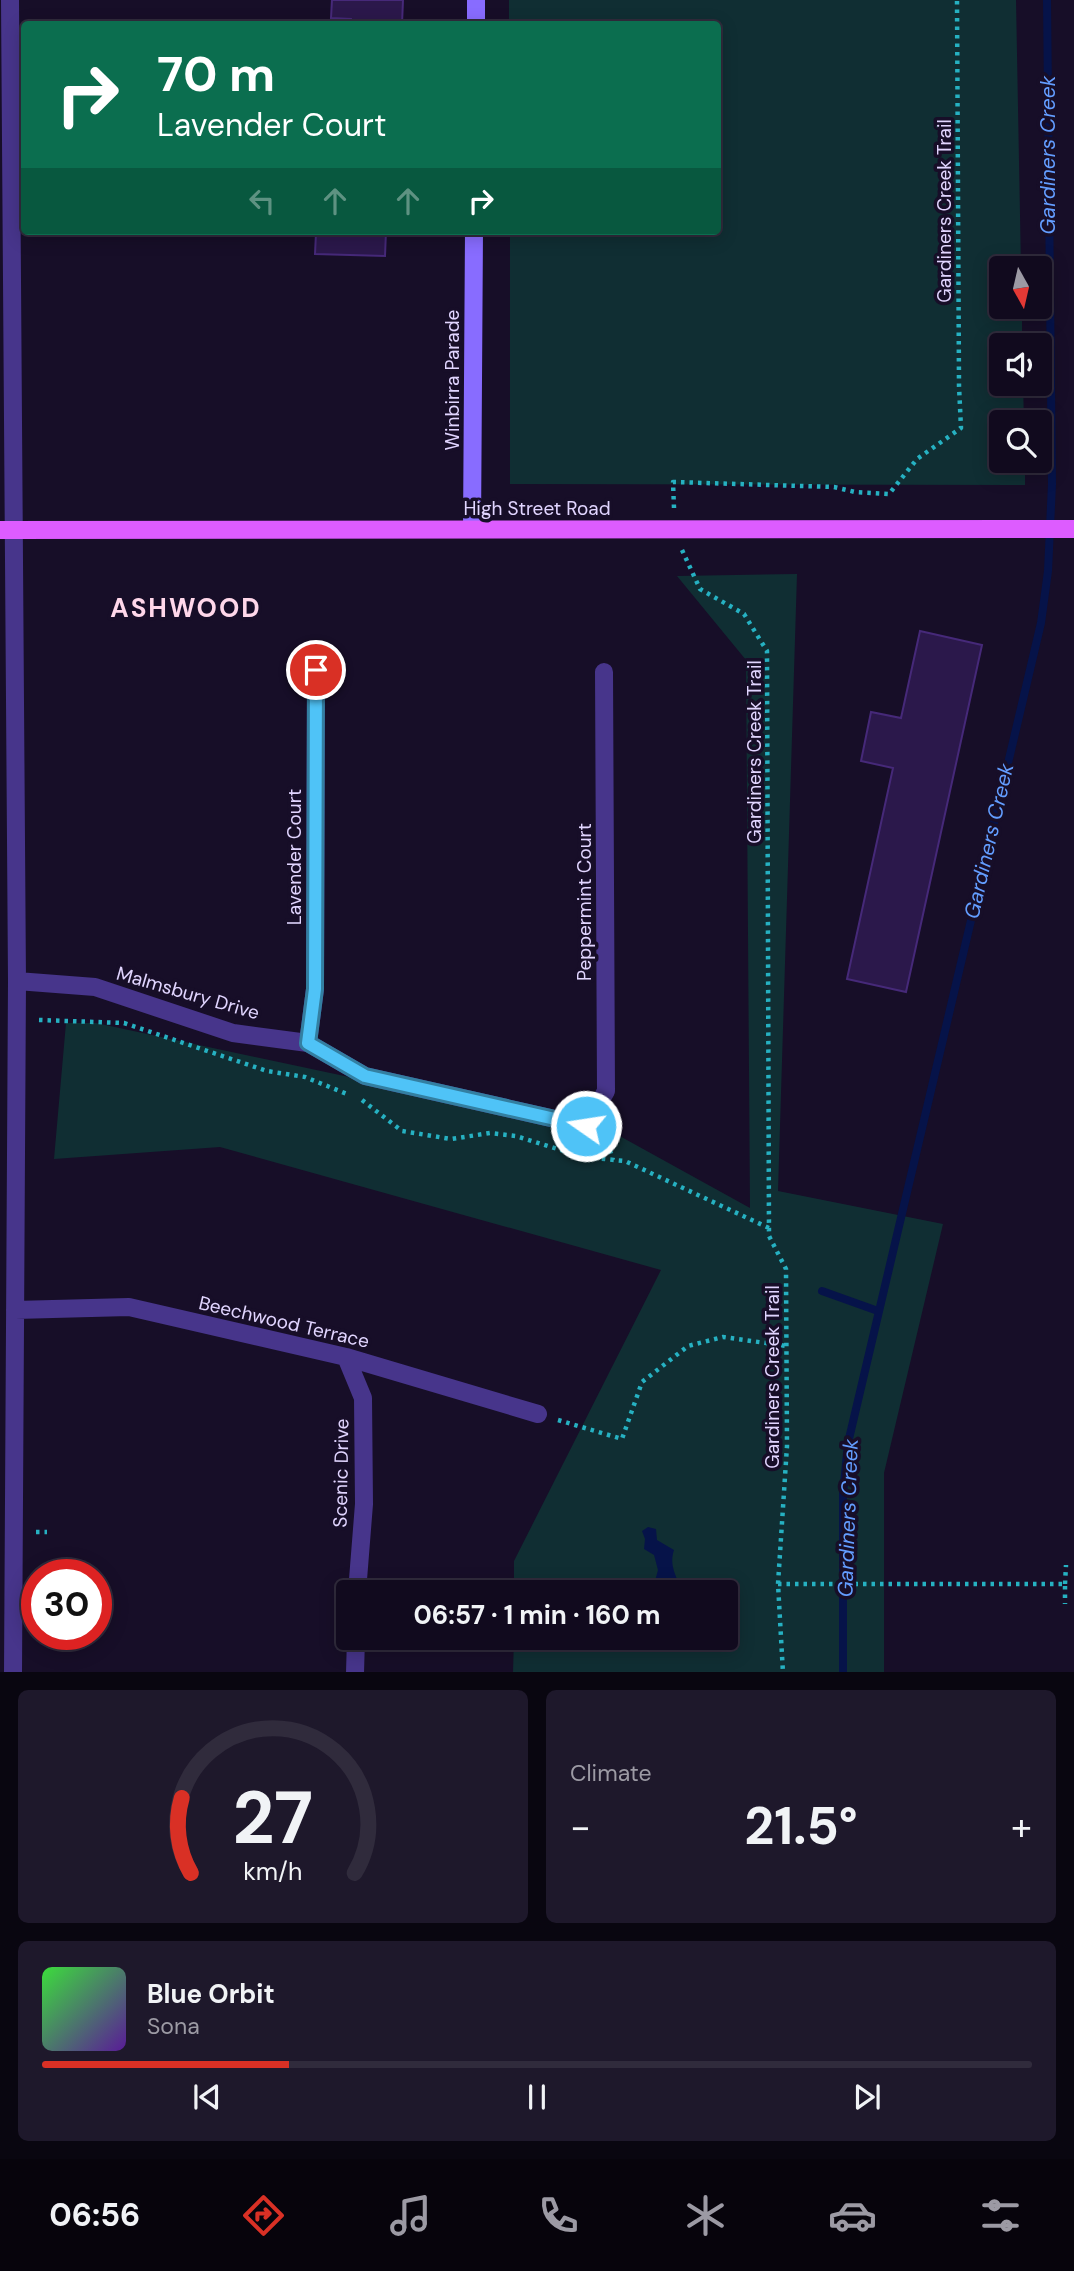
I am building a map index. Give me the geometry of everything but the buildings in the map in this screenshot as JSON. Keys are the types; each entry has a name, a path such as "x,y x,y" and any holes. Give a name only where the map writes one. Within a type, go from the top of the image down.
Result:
{"main road":[{"name":"High Street Road","path":"8,530 1074,529"}],"street":[{"path":"10,0 5,42 8,530 17,981 13,1672"},
{"path":"476,0 476,21"},
{"name":"Winbirra Parade","path":"472,529 474,235"},
{"name":"Lavender Court","path":"308,1043 315,989 316,670"},
{"name":"Peppermint Court","path":"586,1126 606,1091 604,672"},
{"name":"Malmsbury Drive","path":"17,981 95,987 233,1032 308,1043 365,1076 586,1126"},
{"name":"Beechwood Terrace","path":"15,1310 129,1307 346,1357 537,1413"},
{"name":"Scenic Drive","path":"346,1357 363,1398 363,1504 358,1580"},
{"path":"355,1672 356,1650"}],"path":[{"name":"Gardiners Creek Trail","path":"782,1672 778,1584 787,1446 786,1269 769,1236 767,651 744,614 699,589 675,529 673,482 834,487 855,492 890,494 917,459 961,428 957,0"},
{"path":"17,1019 124,1023 267,1071 305,1077 367,1102 402,1131 451,1139 490,1133 516,1136 583,1157 625,1161 769,1228"},
{"path":"537,1413 622,1439 642,1382 688,1346 723,1337 787,1346"},
{"path":"1065,1604 1066,1565"},
{"path":"778,1584 1065,1584"}],"green space":[{"path":"509,0 1016,0 1021,256 989,256 989,319 1022,319 1022,333 989,333 989,396 1023,396 1024,410 989,410 989,473 1025,473 1025,485 510,484 510,235 721,235 721,21 509,21"},
{"path":"797,574 778,1191 943,1224 884,1473 884,1672 513,1672 514,1650 738,1650 738,1580 514,1580 514,1561 661,1270 220,1147 54,1159 66,1023 96,1023 616,1134 750,1208 746,660 677,576"}],"shaded area":[{"path":"648,1527 656,1529 657,1540 674,1550 673,1565 677,1580 655,1580 658,1570 654,1555 644,1549 642,1531"}],"waterway":[{"name":"Gardiners Creek","path":"843,1672 843,1495 848,1443 1041,623 1048,571 1052,484 1047,0"},
{"path":"822,1291 878,1311"}],"district":[{"name":"ASHWOOD","path":"186,608"}],"route":[{"path":"316,670 315,989 308,1043 365,1076 586,1126"}]}
